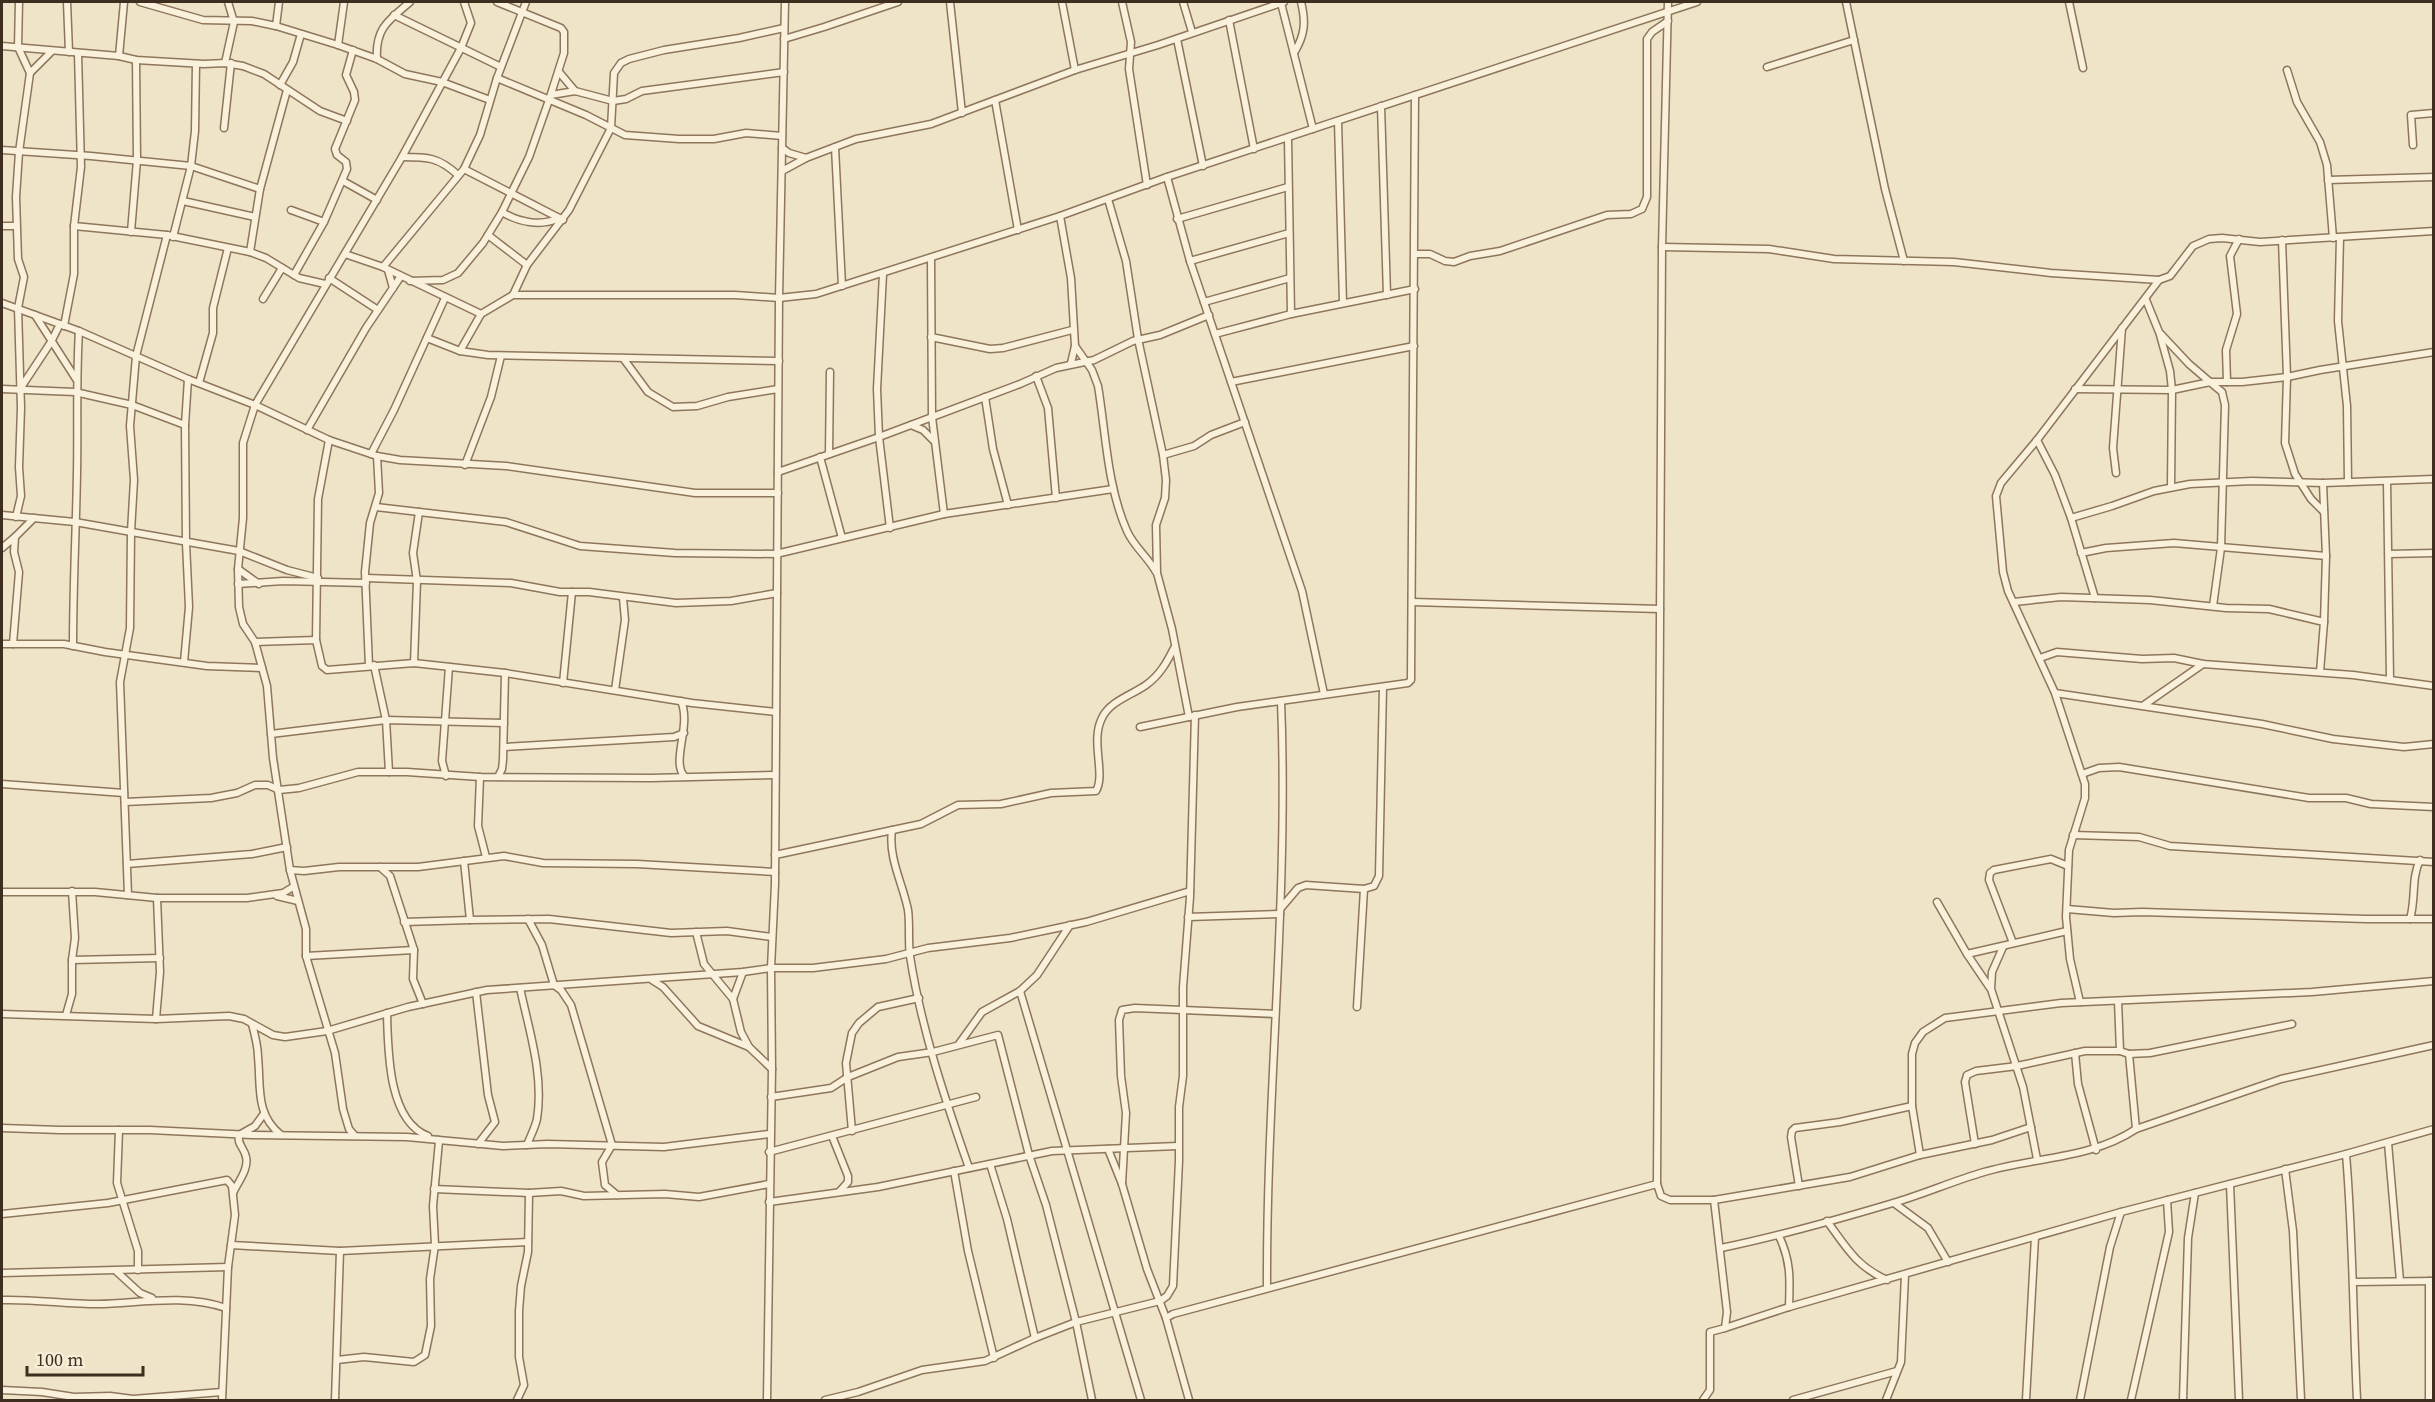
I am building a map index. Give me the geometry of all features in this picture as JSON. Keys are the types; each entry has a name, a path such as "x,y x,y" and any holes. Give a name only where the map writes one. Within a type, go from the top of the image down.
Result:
{"street":[{"path":"16,517 21,496 18,308 24,277 18,259 16,226 19,152 30,73 18,47 19,2"},
{"path":"67,2 69,52"},
{"path":"119,56 124,2"},
{"path":"140,2 203,20 252,21 276,26 378,59 405,74 441,82 490,100"},
{"path":"166,10 168,2"},
{"path":"224,128 228,63 234,22 228,2"},
{"path":"276,26 279,2"},
{"path":"338,45 344,2"},
{"path":"378,59 376,44 383,26 410,2"},
{"path":"355,1136 349,1129 341,1100 335,1053 306,956 306,929 290,870 271,734 267,686 255,642 243,624 239,606 238,569 243,518 243,443 255,405 402,158 461,48 471,23 464,2"},
{"path":"410,281 443,280 458,273 488,235 513,192 535,142 559,72 565,49 564,32 561,27 497,2"},
{"path":"386,268 464,169 480,135 497,78 526,2"},
{"path":"767,1401 769,1134 772,1069 771,968 775,872 779,298 785,2"},
{"path":"784,39 898,2"},
{"path":"950,2 962,113"},
{"path":"1062,2 1075,70"},
{"path":"1122,2 1128,20 1131,52 1129,69 1147,185"},
{"path":"1183,2 1192,32"},
{"path":"782,171 806,158 835,147 871,135 916,127 962,113 1075,70 1177,39 1283,2 1313,129"},
{"path":"1294,53 1302,39 1305,26 1301,2"},
{"path":"1668,2 1662,247 1657,1184 1661,1196 1670,1200 1714,1200 1850,1177 1920,1155 1975,1143 2031,1127"},
{"path":"460,351 481,314 513,295 735,295 779,298 809,296 1018,230 1167,177 1697,2"},
{"path":"1846,2 1886,189 1904,261"},
{"path":"2069,2 2083,68"},
{"path":"394,15 501,68"},
{"path":"1229,20 1254,149"},
{"path":"1414,254 1430,254 1444,261 1454,262 1470,256 1500,251 1607,215 1631,214 1642,209 1647,196 1647,39 1652,32 1668,21"},
{"path":"513,295 527,265 561,219 611,128 614,73 624,61 784,28"},
{"path":"280,85 293,62 300,34"},
{"path":"1177,39 1203,166"},
{"path":"1767,67 1854,39"},
{"path":"364,54 376,44"},
{"path":"2,46 119,56 136,60 196,64 228,63 264,74 320,111 347,121"},
{"path":"294,275 324,222 343,181 347,164 337,155 336,149 355,97 346,75 353,50"},
{"path":"30,73 52,51"},
{"path":"20,389 62,325 74,274 74,226 81,178 78,53"},
{"path":"131,232 137,160 136,60"},
{"path":"128,895 120,682 130,628 134,480 130,426 136,356 170,236 183,201 190,166 195,124 196,64"},
{"path":"2287,70 2297,102 2320,142 2327,165 2337,238 2338,321 2344,366 2348,482"},
{"path":"559,72 575,91"},
{"path":"550,98 575,91 613,101 626,99 642,91 784,72"},
{"path":"497,78 550,98 625,135 679,139 714,139 746,133 782,136"},
{"path":"250,252 260,189 287,90"},
{"path":"1140,727 1281,701 1408,683 1411,680 1415,95"},
{"path":"995,100 1018,230"},
{"path":"1381,106 1387,295"},
{"path":"2413,145 2411,115 2433,113"},
{"path":"1338,121 1343,303"},
{"path":"1288,138 1291,314"},
{"path":"835,147 842,286"},
{"path":"782,148 793,155 806,158"},
{"path":"2,150 190,166 260,189"},
{"path":"402,158 431,158 449,167 458,175"},
{"path":"464,169 513,192 561,219"},
{"path":"1167,177 1190,261 1302,591 1324,694"},
{"path":"2328,180 2433,177"},
{"path":"343,181 377,200"},
{"path":"1177,219 1288,187"},
{"path":"825,1401 922,1370 974,1364 994,1358 1035,1338 1076,1322 1116,1314 1160,1301 1167,1296 1173,1286 1179,1107 1183,1076 1182,1011 1190,891 1192,716 1157,573 1156,525 1165,498 1166,480 1162,455 1138,339 1126,261 1108,199"},
{"path":"183,201 255,217"},
{"path":"291,210 324,222"},
{"path":"502,212 523,222 547,222 561,219"},
{"path":"1060,216 1071,278 1074,346 1071,363"},
{"path":"2,226 16,226"},
{"path":"74,226 170,236 250,252 294,275 311,282 325,284"},
{"path":"1662,247 1769,249 1834,259 1954,262 2042,272 2159,280 2170,276 2189,250 2199,243 2215,238 2259,242 2433,231"},
{"path":"1190,261 1289,233"},
{"path":"488,235 527,265"},
{"path":"2227,382 2226,350 2237,314 2230,256 2239,239"},
{"path":"2282,240 2287,377 2285,443 2292,467 2313,502 2324,512"},
{"path":"199,383 213,333 213,308 228,248"},
{"path":"345,254 386,268 481,314"},
{"path":"931,258 932,417 945,514"},
{"path":"263,299 282,268"},
{"path":"386,268 393,288"},
{"path":"883,274 877,389 879,437 890,528"},
{"path":"307,430 378,310 401,276"},
{"path":"329,278 378,310"},
{"path":"1204,302 1290,278"},
{"path":"437,294 443,280"},
{"path":"2080,1002 2070,959 2067,909 2068,866 2073,835 2085,798 2085,784 2055,693 2005,581 1996,496 2001,483 2037,441 2159,280"},
{"path":"1215,334 1291,314 1415,289"},
{"path":"389,772 386,720 372,665 366,580 370,523 380,493 374,455 446,298"},
{"path":"2146,300 2159,332 2170,371 2172,390 2171,487"},
{"path":"2,303 78,331 188,379 255,405 329,440 374,455 465,465 506,466 695,493 778,493"},
{"path":"34,314 76,380"},
{"path":"778,472 879,437 1071,363 1094,360 1138,339 1160,335 1209,315"},
{"path":"2116,473 2113,448 2122,327"},
{"path":"931,337 978,348 996,348 1072,330"},
{"path":"73,646 77,471 75,392 78,331"},
{"path":"2159,332 2189,364 2218,388 2225,400 2221,548 2213,606"},
{"path":"427,338 460,351 501,356 779,361"},
{"path":"1074,346 1092,370 1098,386 1113,489 1122,519 1132,542 1157,573"},
{"path":"1232,381 1414,346"},
{"path":"2075,389 2172,390 2210,382 2287,377 2433,352"},
{"path":"465,465 491,397 501,356"},
{"path":"623,358 648,392 673,407 697,406 728,397 778,388"},
{"path":"633,369 634,359"},
{"path":"829,454 830,372"},
{"path":"1036,376 1048,408 1056,498"},
{"path":"184,662 189,606 185,425 188,379"},
{"path":"2,389 75,392 132,405 185,425"},
{"path":"985,397 993,448 1008,506"},
{"path":"1162,455 1194,446 1211,435 1245,422"},
{"path":"910,425 923,430 935,442"},
{"path":"329,440 318,499 316,640 322,666 327,670 414,663 504,673 692,702 776,712"},
{"path":"2037,441 2055,475 2071,518 2095,598"},
{"path":"820,457 842,538"},
{"path":"2071,518 2171,487 2224,482 2323,483 2433,480"},
{"path":"2387,481 2390,679"},
{"path":"2320,672 2326,556 2323,483"},
{"path":"376,507 506,522 580,546 675,553 776,554 945,514 1113,489"},
{"path":"414,663 417,581 413,554 419,512"},
{"path":"2,515 75,522 239,551 318,580"},
{"path":"2,548 34,518"},
{"path":"13,644 19,572 14,552 15,537"},
{"path":"2081,553 2102,548 2174,543 2326,556"},
{"path":"2389,554 2433,553"},
{"path":"238,569 260,584"},
{"path":"238,584 318,580 511,583 676,603 741,600 777,592"},
{"path":"563,683 572,592"},
{"path":"2014,602 2053,597 2095,598 2269,609 2324,622"},
{"path":"615,690 625,620 623,598"},
{"path":"1412,602 1660,609"},
{"path":"255,642 316,640"},
{"path":"2,644 55,644 125,656 234,668 262,668"},
{"path":"775,855 921,824 958,805 1001,804 1050,793 1096,791 1099,777 1096,750 1098,730 1103,716 1118,701 1147,684 1157,675 1166,665 1174,647"},
{"path":"2040,658 2050,653 2062,652 2142,659 2174,658 2204,664 2320,672 2433,686"},
{"path":"2143,706 2204,664"},
{"path":"446,776 441,761 449,667"},
{"path":"498,777 502,769 504,747 504,673"},
{"path":"1188,917 1280,911 1298,888 1306,885 1364,889 1374,886 1379,876 1383,687"},
{"path":"2055,693 2262,724 2333,739 2404,747 2433,744"},
{"path":"681,700 685,710 684,733 678,765 685,777"},
{"path":"1266,1288 1269,1149 1284,834 1281,701"},
{"path":"685,710 692,702"},
{"path":"271,734 386,720 504,723"},
{"path":"504,747 674,737 684,733"},
{"path":"674,737 682,746"},
{"path":"2082,774 2095,768 2119,767 2309,798 2346,798 2372,804 2433,807"},
{"path":"125,802 211,798 237,793 255,785 268,785 279,790 315,785 358,772 480,777 651,778 775,775"},
{"path":"480,777 478,826 486,857"},
{"path":"2,784 124,793"},
{"path":"892,830 892,853 908,914 910,954 919,998 948,1105 969,1168"},
{"path":"2073,835 2139,837 2170,846 2433,862"},
{"path":"127,864 252,854 287,847"},
{"path":"290,870 304,872 339,867 418,867 504,856 543,863 637,864 775,872"},
{"path":"2013,943 1989,880 1990,873 1994,870 2051,859 2068,866"},
{"path":"2410,919 2414,901 2414,874 2420,860"},
{"path":"464,861 470,920"},
{"path":"379,867 390,876 414,950 413,979 423,1004"},
{"path":"2,892 72,891 157,898 247,898 274,895 293,887"},
{"path":"1357,1007 1364,889"},
{"path":"66,1015 72,994 72,960 75,938 72,891"},
{"path":"2,1014 156,1019 229,1016 244,1019 273,1035 285,1037 327,1031 387,1013 476,992 771,968 813,968 910,954 928,948 1010,938 1070,925 1190,891"},
{"path":"274,895 298,902"},
{"path":"156,1019 160,958 157,898"},
{"path":"1937,902 1967,954 1991,989 2017,1066 2037,1159"},
{"path":"2067,909 2114,913 2433,919"},
{"path":"404,922 528,919 628,926 671,933 727,931 772,937"},
{"path":"528,919 542,945 554,985 561,990 571,1005 612,1145 602,1162 605,1185 617,1196"},
{"path":"959,1045 982,1012 1020,991 1037,975 1070,925"},
{"path":"1967,954 2067,931"},
{"path":"696,932 703,961 710,974 733,999 741,1032 749,1047 772,1069"},
{"path":"1991,989 1992,972 2003,946"},
{"path":"306,956 414,950"},
{"path":"72,960 160,958"},
{"path":"733,999 744,972"},
{"path":"649,979 663,987 698,1026 749,1047"},
{"path":"1920,1155 1912,1106 1912,1054 1915,1043 1923,1032 1945,1018 2080,1002 2312,992 2433,981"},
{"path":"520,988 536,1059 537,1075 537,1118 527,1145"},
{"path":"1020,991 1141,1401"},
{"path":"476,992 488,1095 495,1122 478,1144"},
{"path":"852,1131 847,1094 847,1054 852,1033 858,1023 878,1007 919,998"},
{"path":"2118,1001 2120,1051"},
{"path":"1122,1184 1126,1113 1121,1076 1119,1013 1122,1010 1135,1008 1275,1014"},
{"path":"387,1013 388,1045 401,1112 407,1122 419,1133 439,1141"},
{"path":"252,1024 258,1056 257,1079 263,1115 273,1129 282,1136"},
{"path":"1975,1143 1965,1082 1967,1075 1976,1071 2017,1066 2085,1051 2150,1053 2292,1024"},
{"path":"771,1097 831,1088 848,1077 898,1057 933,1052 998,1035 1029,1155 1046,1205 1076,1322 1092,1401"},
{"path":"1721,1248 1779,1236 1894,1203 1984,1172 2037,1159 2096,1149 2136,1129 2281,1079 2433,1045"},
{"path":"2075,1053 2078,1084 2096,1149"},
{"path":"2129,1054 2136,1129"},
{"path":"769,1152 976,1097"},
{"path":"1798,1186 1791,1137 1792,1131 1796,1128 1840,1122 1912,1106"},
{"path":"239,1135 255,1126 263,1115"},
{"path":"2,1128 407,1137 478,1144 664,1147 769,1134"},
{"path":"344,1136 349,1129"},
{"path":"1703,1401 1710,1390 1710,1332 1789,1307 2121,1212 2388,1143 2433,1129"},
{"path":"119,1130 117,1183 138,1251 138,1270"},
{"path":"233,1193 247,1161 238,1142 239,1135"},
{"path":"832,1136 848,1176 848,1182 839,1192"},
{"path":"337,1360 364,1357 407,1362 422,1359 425,1355 431,1326 430,1279 435,1245 434,1189 439,1141"},
{"path":"2388,1143 2400,1281"},
{"path":"769,1202 878,1187 1029,1155 1067,1150 1178,1146"},
{"path":"1108,1149 1122,1184 1137,1238 1166,1318 1187,1400"},
{"path":"2346,1154 2354,1282 2354,1355 2357,1401"},
{"path":"990,1164 1011,1236 1035,1338"},
{"path":"2284,1169 2293,1231 2301,1401"},
{"path":"954,1171 968,1251 994,1358"},
{"path":"2,1214 122,1201 223,1179 230,1182 235,1215 228,1267 222,1401"},
{"path":"434,1189 529,1193 561,1191 584,1196 664,1194 699,1197 769,1184"},
{"path":"1166,1318 1266,1288 1657,1184"},
{"path":"2230,1184 2239,1401"},
{"path":"517,1401 524,1384 519,1357 519,1311 528,1242 529,1193"},
{"path":"2183,1401 2188,1238 2195,1193"},
{"path":"1714,1200 1727,1296 1725,1328"},
{"path":"2131,1401 2169,1232 2166,1200"},
{"path":"1894,1203 1928,1228 1948,1263"},
{"path":"2080,1401 2110,1247 2121,1212"},
{"path":"1827,1221 1867,1271 1887,1280"},
{"path":"1779,1236 1788,1254 1789,1307"},
{"path":"2026,1401 2035,1237"},
{"path":"231,1245 340,1251 528,1242"},
{"path":"335,1401 340,1251"},
{"path":"2,1273 228,1267"},
{"path":"116,1271 140,1293 155,1299"},
{"path":"1886,1401 1902,1355 1905,1275"},
{"path":"2354,1282 2431,1281 2429,1401"},
{"path":"2,1300 89,1304 155,1299 191,1300 226,1308"},
{"path":"1793,1401 1897,1371"},
{"path":"2,1390 42,1392 74,1397 110,1396 133,1399 222,1392"}]}
